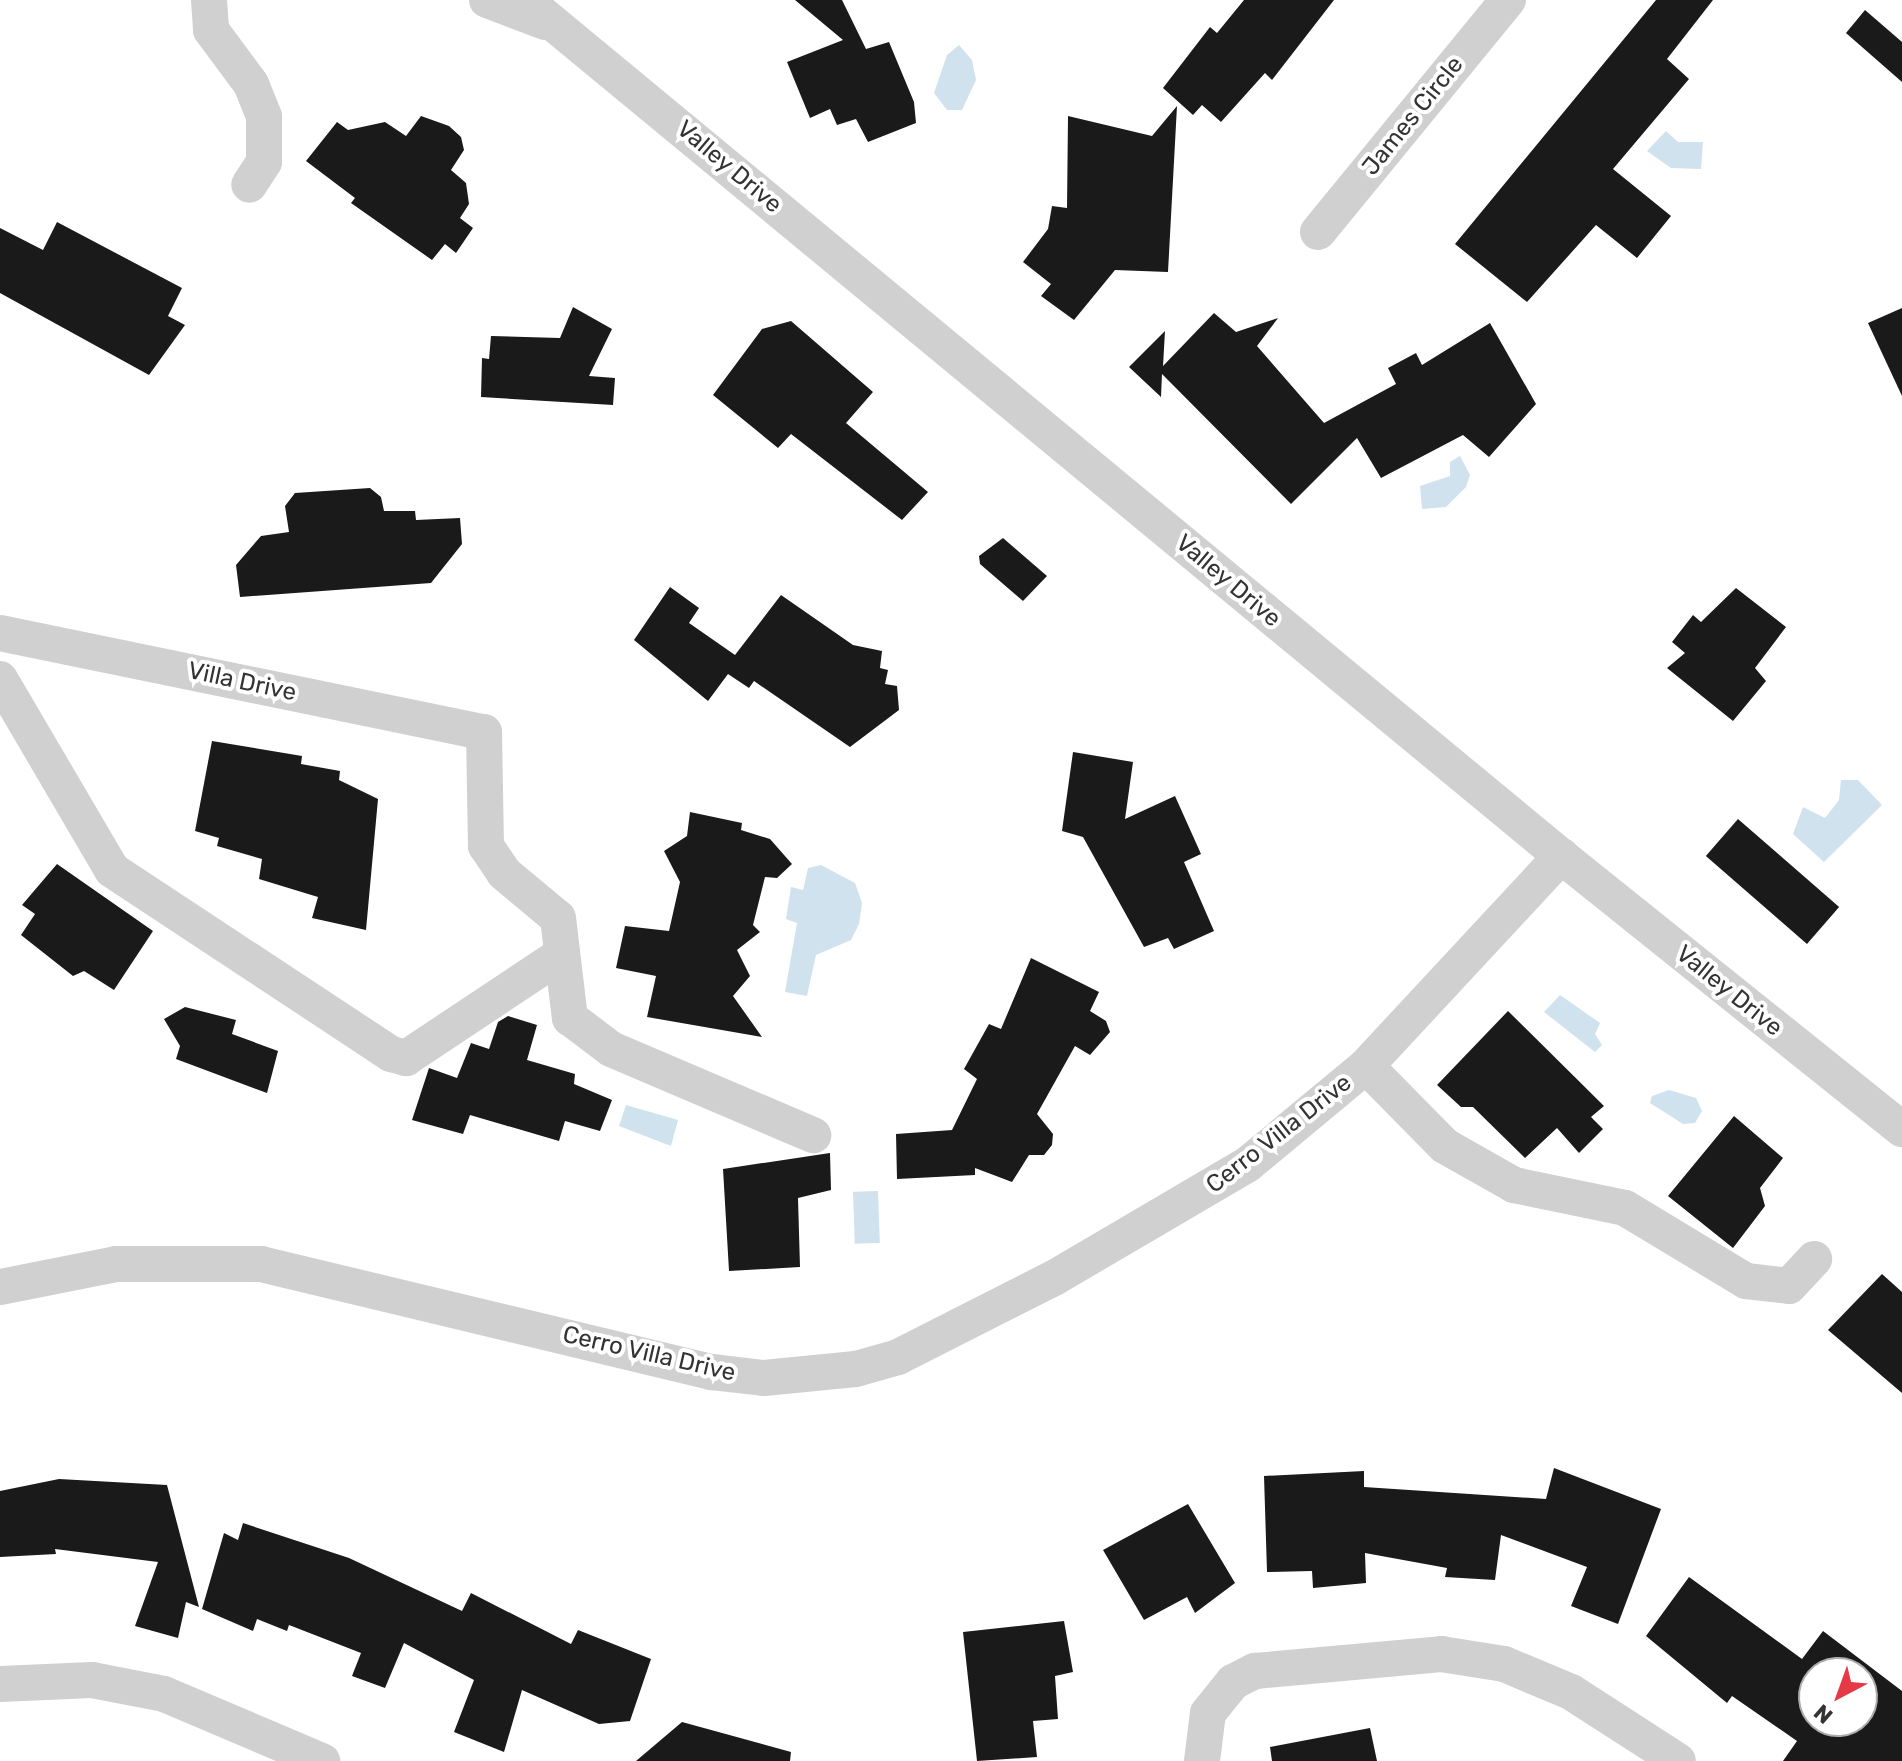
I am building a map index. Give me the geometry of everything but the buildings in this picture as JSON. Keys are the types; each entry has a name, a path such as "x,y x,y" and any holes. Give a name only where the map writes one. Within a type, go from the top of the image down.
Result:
{"street":[{"path":"209,0 211,30 251,84 264,117 264,162 249,185"},
{"name":"Valley Drive","path":"487,0 559,13"},
{"name":"Valley Drive","path":"525,0 559,13 597,57 1561,856 1902,1129"},
{"name":"James Circle","path":"1318,232 1508,0"},
{"name":"Villa Drive","path":"0,633 484,732 486,846 504,873 558,918 561,955"},
{"path":"0,679 112,870 391,1054 406,1058 561,955 570,1018 585,1033 655,1070 813,1135"},
{"name":"Cerro Villa Drive","path":"0,1287 116,1264 261,1264 712,1372 764,1378 856,1369 898,1357 1054,1278 1208,1190 1366,1066 1561,856"},
{"name":"Cerro Villa Drive","path":"1366,1066 1445,1146 1514,1185 1625,1208 1746,1281 1789,1286 1814,1259"},
{"path":"1202,1761 1201,1732 1221,1694 1233,1682 1278,1664 1441,1654 1504,1664 1571,1692 1678,1761"},
{"path":"0,1684 92,1680 164,1694 322,1761"}],"water":[{"path":"959,45 972,60 976,80 962,110 947,110 934,93 947,55"},
{"path":"1666,131 1678,142 1703,142 1701,169 1671,168 1647,151"},
{"path":"1460,456 1470,475 1466,487 1446,507 1422,509 1420,486 1450,476 1450,462"},
{"path":"1841,780 1858,780 1882,805 1824,862 1793,834 1803,807 1825,818 1839,800"},
{"path":"821,865 855,883 862,903 859,924 851,940 816,955 807,996 785,992 797,923 786,919 791,887 803,890 808,868"},
{"path":"1560,995 1600,1023 1595,1034 1602,1045 1595,1052 1544,1012"},
{"path":"1669,1090 1696,1098 1702,1111 1695,1123 1683,1124 1650,1103 1652,1096"},
{"path":"626,1105 678,1120 671,1146 619,1126"},
{"path":"878,1191 880,1243 855,1244 853,1192"}]}
